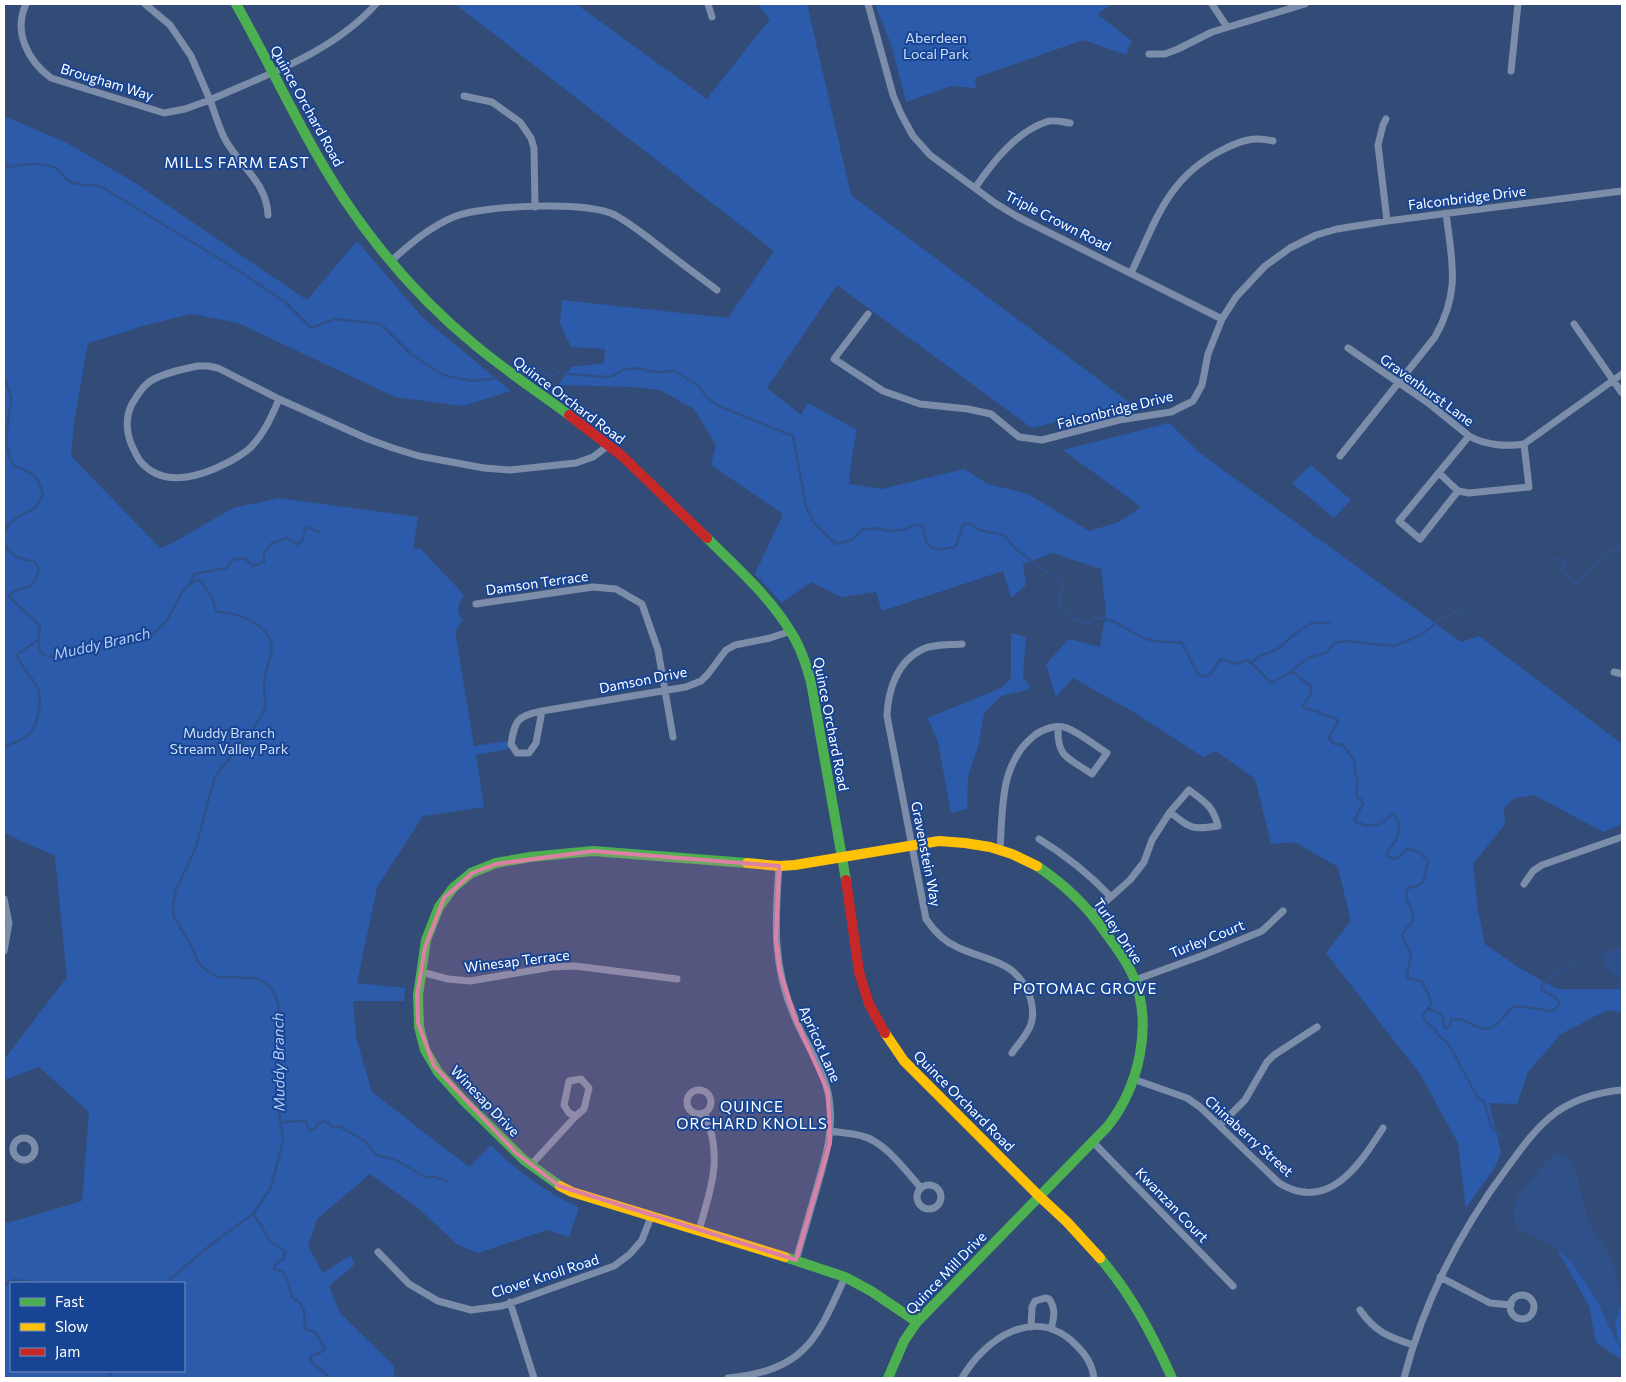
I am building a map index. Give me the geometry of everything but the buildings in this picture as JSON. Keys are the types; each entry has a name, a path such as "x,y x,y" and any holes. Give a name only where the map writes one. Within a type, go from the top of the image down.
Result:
{"street":[{"name":"Brougham Way","path":"26,4 21,28 26,52 41,71 51,78 164,113 185,109 210,100 330,43 351,28 376,4"},
{"path":"145,4 170,25 192,56 226,140 263,190 268,215"},
{"name":"Quince Orchard Road","path":"236,4 301,128 340,192 390,261 436,310 478,348 609,445 660,492 774,605 791,630 803,654 812,682 859,972 869,1004 878,1023 894,1048 914,1071 1060,1215 1114,1274 1140,1313 1172,1378"},
{"path":"708,4 712,17"},
{"name":"Triple Crown Road","path":"868,4 900,114 913,136 930,155 995,203 1018,217 1222,319"},
{"path":"1212,4 1227,27"},
{"path":"1149,54 1166,54 1178,50 1212,32 1305,4"},
{"path":"1511,70 1518,4"},
{"path":"464,96 492,102 520,122 531,138 534,148 535,207"},
{"path":"1386,119 1378,145 1387,221"},
{"path":"975,188 995,160 1026,132 1046,122 1055,120 1070,123"},
{"path":"1131,273 1165,202 1186,174 1206,158 1228,147 1252,138 1273,141"},
{"name":"Falconbridge Drive","path":"868,314 834,358 883,391 920,404 968,409 991,414 1019,437 1042,440 1119,420 1171,412 1193,401 1202,385 1208,354 1222,319 1236,297 1264,266 1290,248 1316,235 1337,228 1622,191"},
{"path":"390,261 424,232 457,216 489,209 580,207 613,214 631,224 717,290"},
{"path":"1340,456 1435,337 1445,319 1453,287 1446,213"},
{"path":"1574,324 1622,393"},
{"name":"Gravenhurst Lane","path":"1348,348 1427,402 1469,436 1496,445 1511,446 1524,444"},
{"path":"279,399 268,424 250,448 229,462 195,477 183,478 159,474 149,469 140,461 130,441 128,415 139,391 153,379 170,372 198,366 208,366 218,368 279,399 368,439 419,456 484,468 510,470 576,463 593,457 609,445"},
{"path":"1439,473 1458,491 1469,493 1529,487 1524,444 1622,374"},
{"path":"1458,491 1420,538 1399,521 1469,436"},
{"name":"Damson Terrace","path":"476,604 593,587 616,589 642,604 658,650 673,737"},
{"name":"Damson Drive","path":"542,711 536,743 529,753 517,753 511,744 514,725 525,714 542,711 665,692 686,687 701,681 726,650 734,645 770,638 791,630"},
{"name":"Gravenstein Way","path":"962,644 924,648 914,655 900,670 892,683 887,716 926,919 939,936 956,947 1001,963 1020,977 1026,987 1033,1006 1033,1016 1030,1026 1012,1053"},
{"path":"1614,672 1622,674"},
{"path":"1000,849 1005,782 1016,754 1027,741 1043,729 1066,727 1107,753 1092,774 1064,754 1059,748 1058,728"},
{"path":"1092,914 1130,880 1144,862 1152,840 1170,812 1189,790 1210,805 1218,826 1196,829 1187,826 1170,812"},
{"path":"1524,884 1533,871 1542,865 1622,837"},
{"path":"1039,839 1081,867 1111,897"},
{"name":"Turley Drive","path":"842,859 938,842 960,842 1000,849 1026,860 1053,875 1075,894 1119,952 1135,980 1143,1029 1133,1079 1115,1116 1094,1142 1039,1196"},
{"name":"Winesap Drive","path":"842,859 778,866 592,851 552,854 496,864 472,872 452,888 444,898 432,923 425,946 417,995 418,1023 423,1045 429,1057 452,1089 530,1166 559,1186 572,1192 796,1260 845,1277 886,1300 917,1322"},
{"name":"Apricot Lane","path":"778,866 776,940 780,971 795,1018 824,1080 830,1104 830,1143 796,1260"},
{"path":"4,900 9,923 4,951"},
{"name":"Turley Court","path":"1135,980 1262,931 1283,910"},
{"name":"Winesap Terrace","path":"421,972 448,979 470,981 552,967 575,966 677,978"},
{"path":"1220,1126 1245,1100 1267,1062 1274,1055 1317,1027"},
{"path":"530,1166 584,1109 589,1088 581,1079 570,1081 564,1105 569,1113 576,1116"},
{"name":"Chinaberry Street","path":"1133,1079 1187,1098 1200,1107 1279,1183 1288,1189 1302,1194 1322,1192 1339,1183 1367,1154 1384,1128"},
{"path":"1404,1378 1413,1345 1440,1277 1458,1243 1486,1197 1537,1129 1557,1112 1572,1103 1607,1091 1622,1090"},
{"path":"699,1230 715,1169 711,1128 704,1113"},
{"path":"831,1131 872,1139 881,1145 921,1188"},
{"path":"4,1142 12,1144"},
{"name":"Kwanzan Court","path":"1094,1142 1233,1286"},
{"name":"Quince Mill Drive","path":"888,1378 904,1341 917,1322 1039,1196"},
{"name":"Clover Knoll Road","path":"378,1252 409,1284 438,1301 470,1310 502,1306 614,1266 630,1254 642,1240 651,1217"},
{"path":"728,1378 770,1370 800,1353 814,1338 824,1323 845,1277"},
{"path":"1440,1277 1490,1303 1510,1305"},
{"path":"1031,1327 1032,1307 1035,1301 1045,1298 1049,1299 1054,1312 1052,1329"},
{"path":"510,1302 534,1378"},
{"path":"1360,1310 1369,1323 1388,1337 1413,1345"},
{"path":"962,1378 983,1350 999,1337 1021,1328 1039,1326 1052,1329 1068,1337 1085,1354 1091,1365 1094,1378"}],"highlighted area":[{"path":"593,851 779,866 776,940 780,971 795,1018 828,1092 830,1143 796,1260 559,1186 516,1153 434,1066 418,1023 417,995 425,947 444,898 472,873 496,864"}],"green space":[{"path":"455,4 576,4 707,99 770,19 757,4 807,4 851,195 1130,403 1032,428 837,285 767,388 801,415 808,403 857,430 849,484 882,489 964,469 988,484 1028,494 1089,531 1119,522 1141,507 1063,450 1169,423 1200,453 1461,642 1479,636 1622,744 1622,824 1603,832 1534,795 1515,798 1504,808 1505,824 1473,864 1478,911 1485,944 1518,967 1557,989 1622,989 1622,1012 1607,1010 1561,1034 1528,1072 1517,1104 1489,1103 1501,1152 1495,1167 1466,1208 1458,1143 1420,1074 1326,953 1351,921 1338,867 1295,842 1271,844 1255,779 1216,751 1203,757 1132,711 1073,678 1056,697 1046,664 1069,639 1100,647 1106,612 1101,569 1053,553 1023,564 1026,585 1011,598 1003,571 882,611 876,592 841,597 811,582 782,603 755,574 783,514 711,465 716,445 694,409 660,390 631,387 558,385 571,367 604,363 605,349 571,347 560,323 562,300 728,318 774,251"},
{"name":"Aberdeen Local Park","path":"875,4 1112,4 1097,14 1132,41 1127,55 1083,40 975,78 976,88 951,86 906,102 891,44"},
{"name":"Muddy Branch Stream Valley Park","path":"4,116 67,143 132,181 307,300 357,241 423,318 511,391 463,406 395,397 238,323 191,314 139,327 88,343 74,422 71,456 160,548 233,508 279,498 418,517 413,549 420,548 464,595 458,608 463,620 455,631 474,746 507,741 509,749 476,755 484,807 423,816 377,887 357,983 405,988 404,1001 353,1001 356,1037 372,1092 469,1167 491,1145 532,1181 579,1208 569,1237 547,1230 478,1253 458,1245 418,1208 370,1174 317,1219 308,1246 323,1273 351,1255 354,1265 329,1286 340,1313 393,1365 395,1378 4,1378 4,1221 8,1223 82,1201 89,1112 39,1067 4,1080 4,1060 67,977 55,856 4,833"},
{"path":"1311,465 1351,500 1334,518 1292,483"},
{"path":"1011,633 1026,637 1023,677 1030,687 1027,690 1001,696 984,713 978,747 968,776 967,809 951,813 938,742 928,718 1001,688 1011,678"},
{"path":"1557,1249 1585,1280 1617,1342 1615,1322 1619,1313 1619,1305 1622,1307 1622,1360 1596,1342 1589,1306"}],"shaded area":[{"path":"1622,948 1622,978 1608,971 1600,957 1607,951"},
{"path":"1559,1152 1566,1155 1574,1163 1586,1213 1615,1268 1619,1313 1615,1323 1619,1344 1597,1300 1568,1257 1556,1248 1518,1228 1514,1222 1513,1208 1519,1194 1548,1159"}],"waterway":[{"path":"4,163 9,167 28,164 49,166 60,171 71,182 102,187 241,272 285,302 311,328 335,319 381,324 411,354 443,375 471,381 499,378"},
{"path":"527,370 543,372 550,377 560,371 567,374 606,377 613,376 622,370 637,368 655,372 675,371 697,385 709,399 721,407 793,436 806,507 815,524 836,544 852,540 862,530 874,528 889,531 904,530 914,525 922,525 924,536 929,546 936,549 945,549 954,547 962,527 964,524 969,523 980,530 1004,535 1017,550 1060,582 1063,589 1058,600 1066,614 1073,619 1088,624 1092,619 1106,619 1146,639 1182,643 1198,674 1203,677 1211,674 1220,659 1236,664 1246,660 1272,683 1290,672 1297,675 1310,686 1311,693 1303,705 1304,708 1335,718 1338,721 1329,738 1334,744 1342,744 1354,760 1355,774 1358,779 1357,798 1361,799 1363,804 1355,819 1356,822 1368,826 1380,824 1393,814 1397,818 1399,827 1397,838 1388,851 1388,856 1395,859 1406,849 1410,849 1419,853 1428,862 1423,882 1408,888 1406,892 1413,914 1412,923 1402,934 1410,955 1407,976 1409,979 1421,981 1431,1002 1431,1005 1423,1014 1424,1021 1435,1029 1439,1036 1448,1043 1478,1098 1484,1101 1491,1126 1502,1137"},
{"name":"Muddy Branch","path":"4,377 11,400 6,433 7,449 14,466 26,470 37,479 43,496 35,508 17,517 4,530"},
{"path":"190,584 194,574 227,568 232,560 244,558 253,566 264,562 264,552 272,543 288,538 297,545 303,539 306,527 320,532"},
{"name":"Muddy Branch","path":"4,544 17,557 35,562 39,570 30,586 8,595 40,626 38,640 40,653 47,656 60,657 91,644 114,638 153,634 167,620 184,589 195,580 201,581 211,596 217,612 243,617 260,627 266,633 272,649 264,683 265,703 263,711 252,730 214,779 196,847 176,890 173,906 174,917 190,943 198,962 207,971 218,977 254,978 264,982 271,988 276,997 280,1013 278,1073 279,1111 283,1141 271,1187 253,1214 213,1243 166,1282"},
{"path":"1550,559 1565,561 1562,571 1577,583 1612,550 1622,546"},
{"path":"1290,672 1308,658 1326,653 1334,643 1345,641 1394,646 1421,635 1440,620 1455,612 1465,614"},
{"path":"1252,662 1260,656 1277,649 1300,630 1312,623 1329,623"},
{"path":"4,747 28,735 32,731 37,719 39,692 20,662 18,654 38,640"},
{"path":"1429,1009 1441,1014 1446,1028 1450,1025 1451,1020 1456,1019 1488,1029 1498,1023 1513,1007 1552,1011 1559,1005 1559,1001 1542,990 1541,986 1550,977 1578,960"},
{"path":"280,1122 306,1121 309,1130 315,1129 318,1123 325,1121 334,1128 339,1126 365,1141 376,1155 394,1159 425,1177 435,1177 446,1181"},
{"path":"253,1214 268,1239 285,1252 284,1258 275,1265 275,1269 283,1272 292,1297 300,1303 304,1310 305,1327 307,1330 315,1332 325,1348 323,1351 310,1357 311,1361 330,1378"},
{"path":"10,1282 14,1280 32,1282"},
{"path":"4,1285 10,1282"},
{"name":"Muddy Branch","path":"109,1378 112,1372"}],"traffic: fast":[{"path":"236,4 329,175 358,219 388,258 421,295 456,329 498,363 569,415"},
{"path":"707,538 766,598 786,624 802,654 811,682 846,880"},
{"path":"560,1186 524,1160 464,1101 438,1072 425,1050 419,1027 418,995 426,940 439,907 453,888 471,873 496,863 530,857 593,851 747,863"},
{"path":"888,1378 904,1341 917,1322 1108,1126 1128,1093 1135,1074 1140,1055 1142,1016 1140,996 1134,978 1125,960 1091,913 1066,888 1037,866"},
{"path":"785,1257 845,1277 871,1291 917,1322"},
{"path":"1100,1258 1122,1286 1140,1315 1172,1378"}],"traffic: slow":[{"path":"747,863 779,866 795,865 939,841 990,847 1012,854 1037,866"},
{"path":"885,1033 904,1061 1067,1222 1100,1258"},
{"path":"560,1186 572,1192 785,1257"}],"traffic: jam":[{"path":"569,415 622,456 707,538"},
{"path":"846,880 859,972 869,1004 885,1033"}],"district":[{"name":"MILLS FARM EAST","path":"237,163"},
{"name":"POTOMAC GROVE","path":"1085,989"},
{"name":"QUINCE ORCHARD KNOLLS","path":"752,1116"}]}
